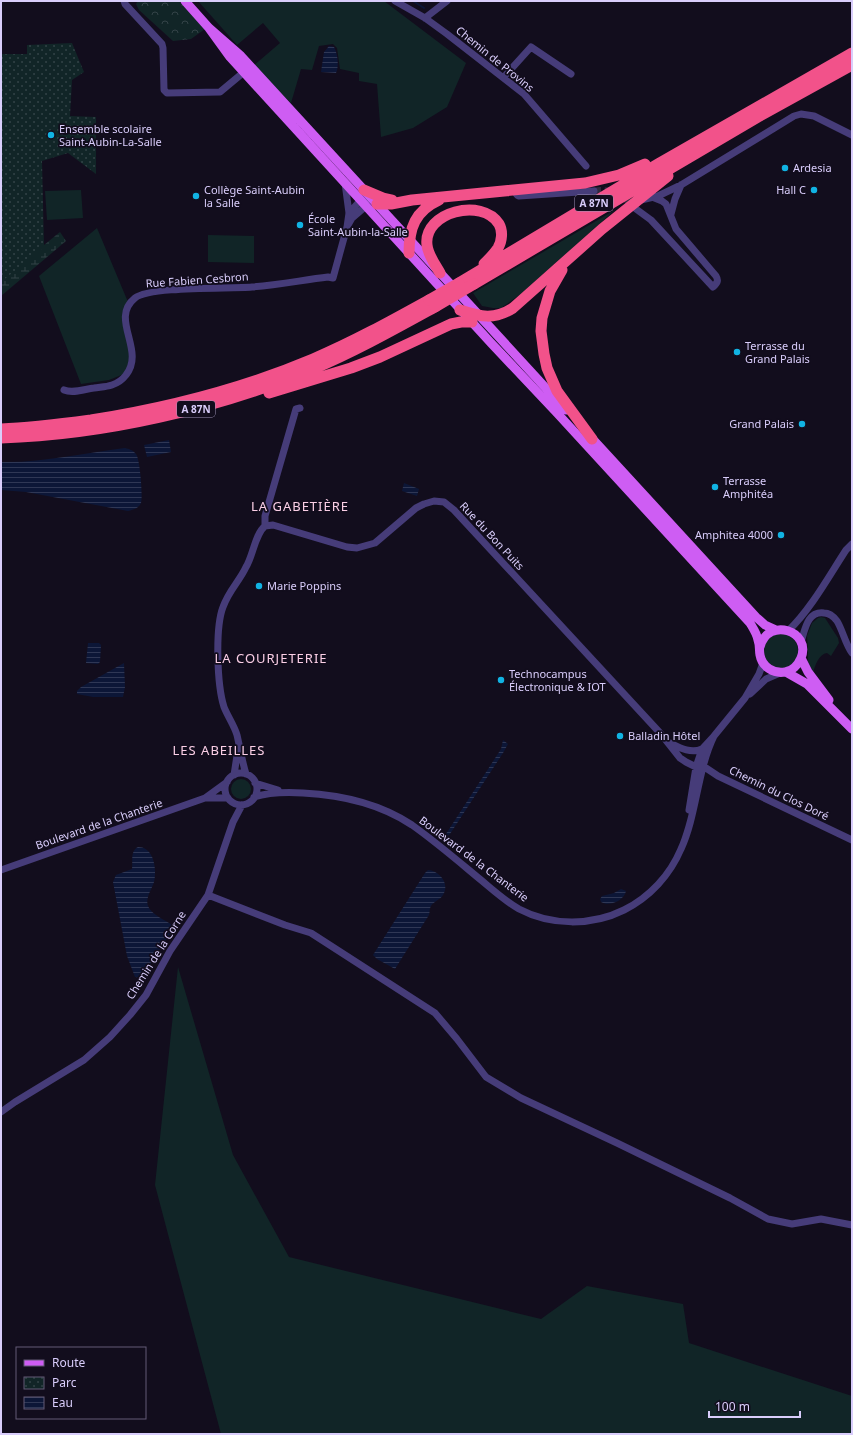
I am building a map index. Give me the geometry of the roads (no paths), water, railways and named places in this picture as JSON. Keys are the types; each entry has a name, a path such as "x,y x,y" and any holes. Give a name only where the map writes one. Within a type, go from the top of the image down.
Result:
{"highway":[{"name":"A 87N","path":"1,438 70,432 118,425 175,414 235,398 311,370 379,338 432,303 658,164 852,53"},
{"name":"A 87N","path":"473,278 852,65"},
{"path":"364,190 388,200 412,200 585,183 619,175 636,169 669,152 711,134"},
{"path":"235,398 263,394 351,368 380,357 451,324 503,315 513,308 602,229 637,205 688,158"},
{"path":"408,253 412,226 422,211 432,203 447,197"},
{"path":"368,204 392,204 412,200"},
{"path":"440,273 427,244 428,235 432,227 438,221 453,212 466,210 484,212 490,214 500,227 500,243 497,249 473,278"},
{"path":"569,258 550,290 542,318 542,343 547,368 552,380 561,396 592,439"},
{"name":"A 87N","path":"1,429 19,429 117,416 234,388 314,359 432,303"},
{"path":"460,310 476,319"}],"main road":[{"path":"185,1 209,28 236,51 364,190 368,204 408,253 460,310"},
{"path":"209,28 225,52 345,183 409,239 440,273 476,319 557,413 756,617 765,625 776,630 788,631 796,635 801,642 801,658 795,667 783,672"},
{"path":"476,319 592,439 750,623 758,638 760,655 763,663 771,670 783,672 807,684 852,729"},
{"path":"760,647 762,640 766,635 776,630"},
{"path":"801,658 808,672 841,717"}],"street":[{"path":"124,1 125,4 162,44 164,90 167,93 220,92 244,72"},
{"name":"Chemin de Provins","path":"395,1 426,18 524,94 586,166"},
{"path":"426,18 447,1"},
{"path":"504,77 531,47 571,74"},
{"path":"652,197 664,202 671,214 676,230 716,276 717,283 713,287 637,205 652,197 681,185 794,116 801,114 814,116 852,135"},
{"path":"345,183 349,213 347,227"},
{"path":"671,214 681,185"},
{"path":"514,191 519,196 594,191"},
{"path":"349,213 354,206 368,204"},
{"path":"347,227 352,218 368,204"},
{"name":"Rue Fabien Cesbron","path":"64,390 72,392 112,385 121,380 128,373 132,364 133,356 126,324 126,314 129,305 140,295 156,292 252,287 328,277 333,278 347,227"},
{"path":"246,774 234,726 225,708 221,694 218,634 219,620 227,596 246,569 259,532 265,526 264,516 288,434 296,409 300,408"},
{"name":"Rue du Bon Puits","path":"265,526 273,526 347,547 357,548 375,543 416,508 434,501 444,502 454,510 669,743 680,758 696,767"},
{"path":"788,631 796,624 846,550 852,544"},
{"path":"801,642 804,629 810,618 819,613 827,613 836,620 852,653"},
{"path":"745,698 759,674 763,663"},
{"path":"745,698 766,679 783,672"},
{"name":"Boulevard de la Chanterie","path":"255,782 269,788 286,792 341,796 366,803 397,816 422,832 510,903 526,912 552,920 578,922 606,917 630,907 653,890 668,872 682,848 696,767 702,749 745,698"},
{"name":"Boulevard de la Chanterie","path":"685,836 691,819 707,750 714,736"},
{"path":"669,743 685,750 696,751 702,749"},
{"path":"234,775 239,746"},
{"name":"Chemin du Clos Doré","path":"696,767 703,768 852,840"},
{"path":"240,773 246,774 255,782 256,793 251,801 242,805 231,801 226,793 226,787 227,782 234,775 240,773"},
{"name":"Boulevard de la Chanterie","path":"1,870 205,798 227,782"},
{"name":"Boulevard de la Chanterie","path":"254,797 264,794 286,792"},
{"name":"Boulevard de la Chanterie","path":"205,798 231,801"},
{"name":"Chemin de la Corne","path":"231,801 233,822"},
{"name":"Chemin de la Corne","path":"1,1112 84,1060 115,1032 146,995 170,951 208,895 233,822 242,805"},
{"path":"208,895 285,926 311,933 435,1013 486,1077 521,1098 730,1198 768,1219 792,1224 821,1219 852,1225"}],"water":[{"path":"329,46 334,47 336,53 338,64 336,73 321,72 324,52"},
{"path":"169,440 171,452 147,457 144,445"},
{"path":"125,448 136,454 141,478 141,503 132,510 128,511 26,492 1,490 1,462 32,461"},
{"path":"404,483 419,489 417,496 402,491"},
{"path":"88,643 99,643 101,645 100,662 98,664 86,663"},
{"path":"124,663 125,687 123,697 93,697 77,694 77,691 81,687"},
{"path":"503,740 508,744 503,753 450,834 445,838 444,837 501,749"},
{"path":"138,847 148,851 154,865 155,877 148,897 148,906 155,914 172,925 174,928 146,971 141,976 135,977 127,956 113,882 116,875 132,869 132,856 135,849"},
{"path":"428,870 440,875 443,879 445,891 442,897 431,906 429,915 395,969 377,959 373,955"},
{"path":"621,889 626,891 625,895 616,902 608,904 601,902 600,899 602,896 614,893"}],"waterway":[{"path":"413,1 424,8"}],"tunnel":[{"path":"594,191 617,193 635,207"}],"place":[{"name":"Ensemble scolaire Saint-Aubin-La-Salle","path":"51,135"},
{"name":"Ardesia","path":"785,168"},
{"name":"Hall C","path":"814,190"},
{"name":"Collège Saint-Aubin la Salle","path":"196,196"},
{"name":"École Saint-Aubin-la-Salle","path":"300,225"},
{"name":"Terrasse du Grand Palais","path":"737,352"},
{"name":"Grand Palais","path":"802,424"},
{"name":"Terrasse Amphitéa","path":"715,487"},
{"name":"Amphitea 4000","path":"781,535"},
{"name":"Marie Poppins","path":"259,586"},
{"name":"Technocampus Électronique & IOT","path":"501,680"},
{"name":"Balladin Hôtel","path":"620,736"}],"district":[{"name":"LA GABETIÈRE","path":"300,506"},
{"name":"LA COURJETERIE","path":"271,658"},
{"name":"LES ABEILLES","path":"219,750"}]}
